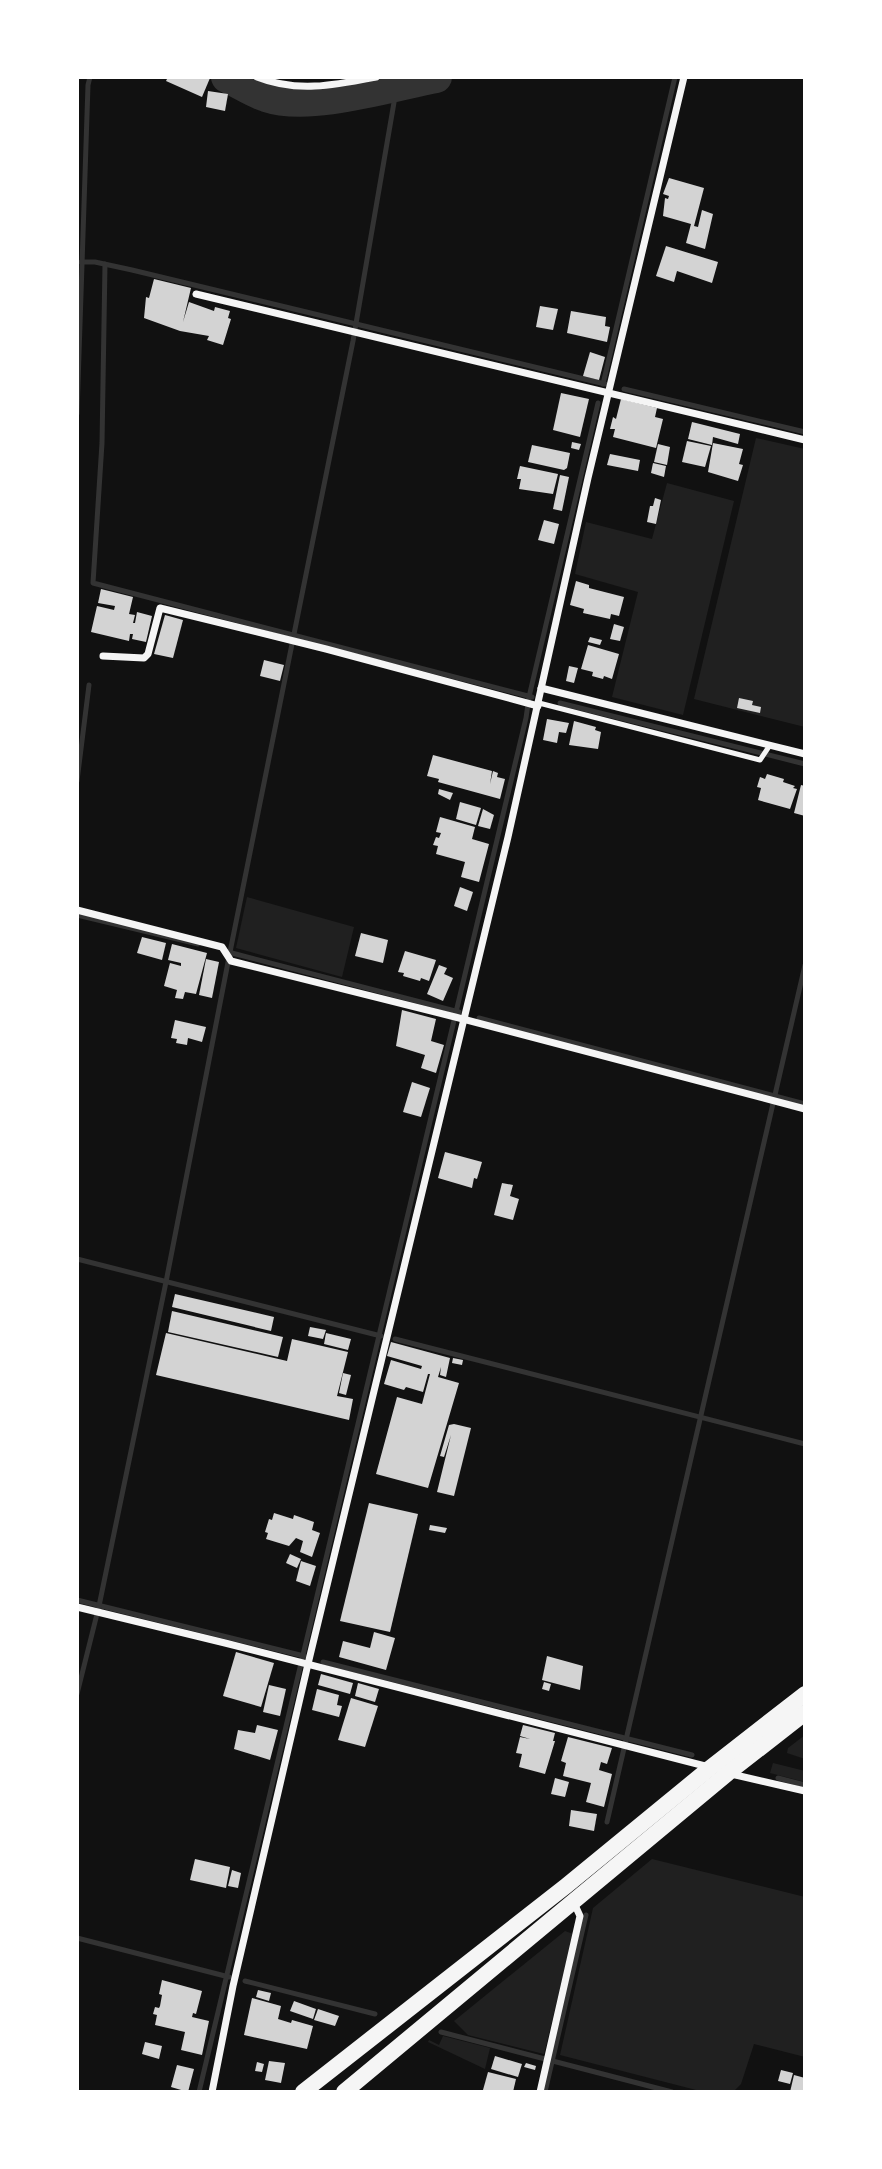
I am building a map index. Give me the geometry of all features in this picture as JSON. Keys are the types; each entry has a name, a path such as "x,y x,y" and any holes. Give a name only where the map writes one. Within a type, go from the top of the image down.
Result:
{"main road":[{"path":"303,2092 805,1694"},
{"path":"344,2092 728,1773 805,1713"}],"street":[{"path":"257,77 279,85 300,88 376,77"},
{"path":"212,2092 302,1663 533,704 541,688 684,77"},
{"path":"197,294 805,440"},
{"path":"103,656 144,658 148,654 160,608 533,704"},
{"path":"541,688 766,751 805,754"},
{"path":"77,910 222,947 231,961 805,1109"},
{"path":"77,1607 805,1791"},
{"path":"540,2092 580,1916 573,1902"}],"lane":[{"path":"533,704 760,760 766,751"}],"shaded area":[{"path":"756,438 805,449 805,727 694,699"},
{"path":"667,483 734,501 683,715 612,697 638,592 575,574 586,522 652,539"},
{"path":"247,897 354,927 342,977 236,948"},
{"path":"805,1735 805,1759 787,1753 788,1748"},
{"path":"773,1763 805,1771 805,1782 770,1773"},
{"path":"652,1859 805,1897 805,2057 754,2044 741,2084 733,2092 704,2092 560,2055 593,1908"},
{"path":"565,1931 573,1934 544,2054 468,2035 454,2021"},
{"path":"443,2036 490,2048 485,2069 428,2042 429,2040 439,2045"}],"building":[{"path":"168,77 210,78 202,97 166,81"},
{"path":"208,91 228,94 225,111 206,107"},
{"path":"669,178 704,188 694,226 698,227 702,210 713,214 705,249 686,243 691,224 663,216 665,198 668,199 669,196 663,194"},
{"path":"666,246 718,262 712,283 677,271 674,282 656,276"},
{"path":"154,279 191,288 183,322 189,302 214,311 215,307 230,311 228,318 231,319 223,345 207,340 209,336 180,331 144,318 146,297 149,298"},
{"path":"540,306 558,309 553,330 536,327"},
{"path":"571,311 606,317 605,326 610,327 607,342 567,333"},
{"path":"590,352 605,357 599,380 583,376"},
{"path":"561,393 589,399 580,437 553,430"},
{"path":"621,399 657,408 655,417 663,419 656,448 613,437 615,429 610,429 613,417 616,419"},
{"path":"692,422 740,434 738,444 713,437 712,445 688,439"},
{"path":"687,441 711,446 705,467 682,462"},
{"path":"572,442 581,444 579,450 571,448"},
{"path":"713,443 743,449 739,464 743,465 738,481 708,472"},
{"path":"658,444 670,447 667,465 654,462"},
{"path":"532,445 570,453 567,468 564,470 528,462"},
{"path":"610,454 640,460 638,471 607,465"},
{"path":"653,463 666,466 664,477 651,473"},
{"path":"520,466 558,474 553,494 519,489 521,479 517,479"},
{"path":"560,475 569,477 562,511 553,509"},
{"path":"655,498 661,500 656,524 647,522 650,506 653,506"},
{"path":"544,520 559,524 554,544 538,540"},
{"path":"576,581 589,585 589,588 624,597 619,616 611,614 610,619 583,613 584,609 570,605"},
{"path":"101,589 133,597 129,614 135,615 133,623 137,612 152,616 146,642 132,639 133,634 130,634 129,641 91,632 97,606 114,610 115,606 98,603"},
{"path":"165,615 183,620 173,658 154,654"},
{"path":"614,624 624,627 620,641 610,639"},
{"path":"590,637 602,640 600,645 588,642"},
{"path":"588,645 619,654 612,679 592,676 593,672 581,669"},
{"path":"264,660 284,665 280,681 260,676"},
{"path":"569,666 578,668 574,683 566,681"},
{"path":"739,698 753,701 752,705 761,707 760,713 737,708"},
{"path":"547,719 569,723 566,733 559,732 557,743 543,740"},
{"path":"574,721 596,727 595,730 601,732 598,749 569,745"},
{"path":"433,755 492,771 490,784 493,771 498,773 497,777 505,779 500,799 438,782 439,779 427,776"},
{"path":"767,774 784,779 783,782 797,789 790,809 758,800 761,788 757,787 760,777 765,779"},
{"path":"801,785 805,786 805,816 794,813"},
{"path":"439,789 453,793 450,800 438,794"},
{"path":"460,802 481,808 476,825 456,819"},
{"path":"483,809 494,815 490,829 478,826"},
{"path":"440,817 475,827 472,839 489,844 479,882 461,877 465,862 436,854 438,846 433,845 441,833 436,832"},
{"path":"460,887 473,892 467,911 454,906"},
{"path":"361,933 388,940 383,963 355,956"},
{"path":"142,937 166,943 162,960 137,953"},
{"path":"172,944 207,953 196,994 185,992 183,999 175,998 177,990 164,986 170,963 181,966 181,963 168,960"},
{"path":"405,951 436,960 429,981 421,978 420,981 398,972"},
{"path":"206,959 219,962 212,998 199,995"},
{"path":"439,965 447,968 444,974 453,978 443,1001 427,994"},
{"path":"402,1010 436,1019 431,1041 444,1045 436,1073 421,1068 425,1055 396,1046"},
{"path":"175,1020 206,1027 202,1042 188,1038 187,1045 176,1043 177,1039 171,1038"},
{"path":"412,1082 430,1088 421,1117 403,1112"},
{"path":"445,1152 482,1162 472,1188 438,1178"},
{"path":"502,1183 513,1185 510,1196 519,1199 513,1220 494,1215"},
{"path":"175,1294 274,1317 271,1331 172,1307"},
{"path":"172,1311 283,1337 278,1357 168,1332"},
{"path":"310,1327 326,1330 323,1339 308,1336"},
{"path":"166,1333 287,1361 292,1339 348,1352 337,1396 353,1399 349,1420 156,1375"},
{"path":"326,1333 351,1339 348,1350 324,1344"},
{"path":"391,1342 450,1358 446,1377 440,1375 441,1367 438,1377 459,1383 428,1488 376,1474 397,1397 422,1404 430,1374 423,1392 384,1384 391,1360 421,1369 422,1366 387,1356"},
{"path":"453,1358 463,1360 462,1365 452,1363"},
{"path":"343,1373 351,1375 346,1395 339,1393"},
{"path":"449,1425 471,1428 454,1496 437,1492 451,1435 444,1457 440,1456"},
{"path":"369,1503 418,1514 390,1632 340,1621"},
{"path":"274,1513 293,1519 294,1515 314,1522 312,1530 320,1533 312,1557 300,1552 303,1541 296,1538 289,1546 266,1539 269,1519 272,1520"},
{"path":"430,1525 447,1528 445,1533 429,1530"},
{"path":"290,1554 301,1559 297,1568 286,1563"},
{"path":"301,1561 316,1566 310,1586 296,1581"},
{"path":"374,1632 395,1638 386,1670 339,1657 343,1641 370,1648"},
{"path":"236,1652 274,1663 261,1707 223,1696"},
{"path":"547,1656 583,1666 580,1690 542,1680"},
{"path":"321,1674 353,1683 350,1694 318,1685"},
{"path":"544,1682 551,1684 549,1691 542,1689"},
{"path":"358,1683 379,1689 375,1702 355,1696"},
{"path":"269,1685 286,1689 280,1716 263,1712"},
{"path":"317,1689 339,1695 337,1705 342,1706 339,1717 312,1710"},
{"path":"351,1698 378,1706 365,1747 338,1740"},
{"path":"257,1725 278,1730 270,1760 234,1749 238,1730 255,1733"},
{"path":"523,1725 555,1733 545,1774 519,1767 522,1754 516,1753 520,1737 530,1739 520,1736"},
{"path":"568,1737 612,1748 607,1764 601,1762 599,1770 612,1774 604,1807 586,1802 591,1783 563,1776 566,1763 561,1761"},
{"path":"555,1778 569,1782 565,1797 551,1794"},
{"path":"571,1810 597,1814 594,1831 569,1826"},
{"path":"195,1859 230,1867 226,1888 190,1880"},
{"path":"232,1870 241,1873 238,1888 228,1886"},
{"path":"162,1980 202,1991 196,2014 193,2013 192,2017 209,2021 202,2055 181,2050 185,2032 155,2025 157,2015 153,2014 155,2007 160,2006"},
{"path":"258,1990 271,1993 269,2001 256,1997"},
{"path":"252,1998 281,2006 278,2019 313,2026 307,2049 244,2035"},
{"path":"294,2001 316,2009 313,2019 290,2011"},
{"path":"318,2009 339,2016 335,2026 314,2020"},
{"path":"145,2042 162,2046 159,2059 142,2054"},
{"path":"495,2056 522,2064 518,2077 491,2069"},
{"path":"269,2061 285,2063 281,2083 265,2080"},
{"path":"257,2062 264,2064 262,2072 255,2071"},
{"path":"526,2063 536,2066 535,2070 524,2067"},
{"path":"177,2065 194,2069 188,2092 171,2087"},
{"path":"781,2070 793,2073 790,2084 778,2081"},
{"path":"488,2072 516,2079 513,2092 483,2090"},
{"path":"794,2075 805,2078 805,2092 790,2092"}],"waterway":[{"path":"77,414 90,77"},
{"path":"227,77 266,96 305,101 350,96 436,77"},
{"path":"603,384 675,77"},
{"path":"77,1694 99,1606 166,1282 353,341 397,85"},
{"path":"81,262 95,262 132,270 605,384"},
{"path":"105,264 102,443 93,583 532,697"},
{"path":"624,389 805,432"},
{"path":"199,2092 526,718 598,403"},
{"path":"77,781 89,685"},
{"path":"560,703 805,764"},
{"path":"77,915 198,944"},
{"path":"228,952 459,1012"},
{"path":"607,1822 805,965"},
{"path":"479,1018 805,1104"},
{"path":"77,1259 381,1336"},
{"path":"395,1339 805,1444"},
{"path":"77,1600 304,1656"},
{"path":"323,1662 692,1755"},
{"path":"778,1778 805,1785"},
{"path":"545,2092 586,1915"},
{"path":"77,1938 229,1977"},
{"path":"245,1981 375,2014"},
{"path":"441,2032 672,2092"}]}
